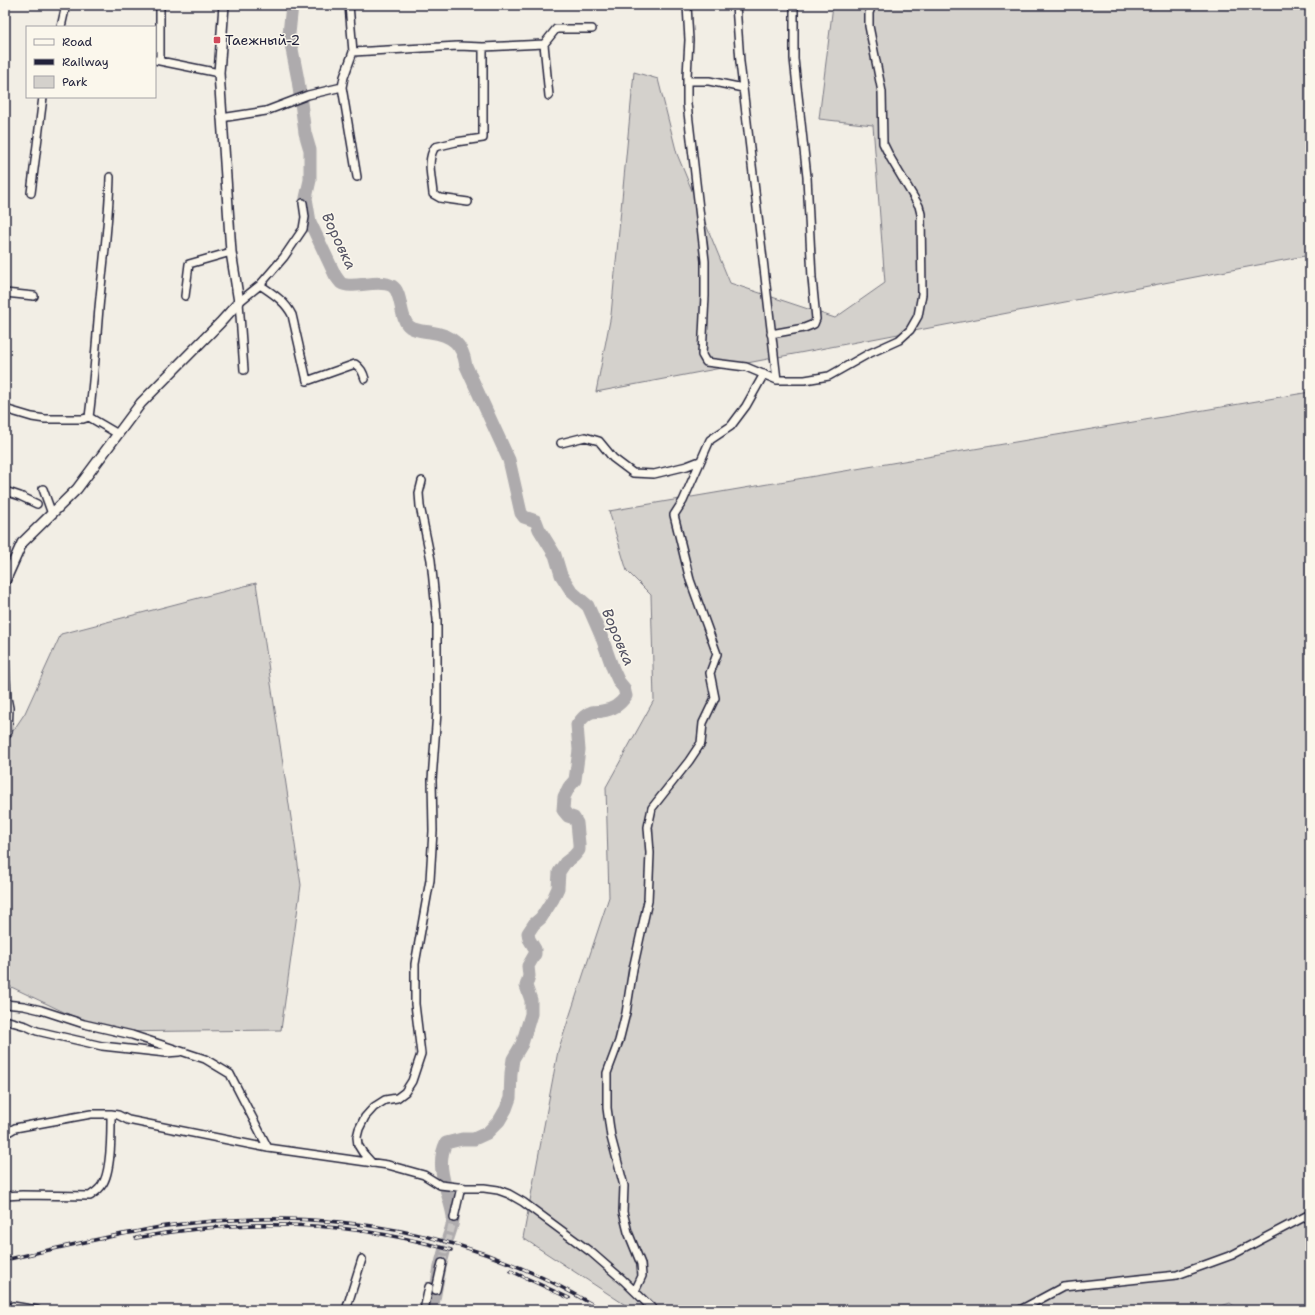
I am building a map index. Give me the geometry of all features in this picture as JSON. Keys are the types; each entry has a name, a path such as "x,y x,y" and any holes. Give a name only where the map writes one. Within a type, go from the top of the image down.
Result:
{"street":[{"path":"61,26 66,5"},
{"path":"160,5 157,60 219,73"},
{"path":"224,5 219,73 221,118 231,252 239,302 244,370"},
{"path":"349,5 353,52 342,87 357,177"},
{"path":"687,5 689,40 686,104 705,261 702,355 706,362 746,367 777,380 805,380 829,376 868,354 899,340 910,330 918,316 922,294 921,214 883,143 882,92 869,26 869,13 872,5"},
{"path":"736,5 743,88 777,380"},
{"path":"771,334 804,328 814,324 816,319 812,278 807,177 794,59 794,5"},
{"path":"549,96 544,44 556,29 592,29"},
{"path":"353,52 458,46 483,47 544,44"},
{"path":"468,202 440,198 433,194 430,160 431,152 435,147 483,138 483,47"},
{"path":"686,82 709,81 743,88"},
{"path":"221,118 266,111 308,95 342,87"},
{"path":"31,193 43,98"},
{"path":"89,417 94,385 99,307 109,215 110,177"},
{"path":"5,581 22,543 77,489 141,403 239,302 260,285 284,257 303,229 305,217 303,203"},
{"path":"185,296 189,264 231,252"},
{"path":"260,285 276,295 287,305 292,315 306,381 355,364 362,371 365,379"},
{"path":"5,293 34,296"},
{"path":"635,1291 642,1276 641,1264 628,1232 623,1212 624,1186 611,1137 607,1108 607,1073 620,1041 633,969 648,901 650,853 648,827 652,808 690,761 701,743 703,723 715,698 710,673 717,654 690,580 674,515 683,501 710,440 731,426 746,406 764,374"},
{"path":"5,409 32,417 45,419 83,419 89,417 118,434"},
{"path":"561,443 585,436 599,441 613,458 633,473 654,474 687,466 700,461"},
{"path":"372,1163 358,1145 357,1137 359,1129 365,1117 374,1107 385,1100 397,1098 405,1092 412,1081 421,1054 415,1004 414,964 430,880 433,831 432,780 437,712 438,620 431,560 420,506 419,493 422,481"},
{"path":"43,489 52,514"},
{"path":"5,491 37,504"},
{"path":"5,659 6,701 9,708 8,732 5,737"},
{"path":"5,1004 41,1010 84,1024 132,1035 205,1059 230,1074 268,1148"},
{"path":"5,1020 37,1031 102,1046 166,1053 183,1052"},
{"path":"5,1134 15,1128 84,1115 111,1114 118,1115 128,1120 268,1148 388,1165 424,1175 440,1185 498,1190 523,1202 592,1253 654,1310"},
{"path":"5,1196 90,1196 98,1190 103,1184 107,1171 111,1141 111,1114"},
{"path":"454,1218 460,1187"},
{"path":"1020,1310 1063,1287 1177,1275 1232,1255 1310,1214"},
{"path":"346,1310 362,1259"},
{"path":"424,1310 442,1263"},
{"path":"5,1305 12,1308 37,1310"}],"green space":[{"path":"833,5 1310,5 1310,255 596,392 611,315 634,72 658,79 677,154 730,283 835,318 885,283 873,125 819,119"},
{"path":"1310,392 1310,1310 1240,1310 1230,1303 1210,1310 633,1310 523,1238 558,1051 609,897 606,787 654,700 651,595 627,571 609,511"},
{"path":"256,583 301,885 281,1030 106,1032 5,984 5,743 25,713 61,634"}],"waterway":[{"name":"Воровка","path":"292,5 289,34 298,80 305,133 310,150 310,180 306,198 310,222 335,275 341,283 346,285 380,283 392,286 398,294 404,318 410,327 417,330 444,335 459,346 466,366 509,460 521,513 524,517 536,521 539,529 555,555 561,575 572,592 588,606 602,638 613,669 619,682 624,688 626,696 621,702 612,708 587,714 577,725 579,750 575,780 569,787 564,797 563,810 568,816 574,818 577,823 579,850 565,863 559,872 558,888 553,899 541,918 534,924 528,933 529,939 535,949 535,954 528,966 529,976 526,986 531,1000 531,1014 522,1044 513,1059 510,1098 506,1109 499,1121 487,1133 474,1139 462,1139 446,1143 441,1161 453,1216 448,1238"},
{"name":"Воровка","path":"432,1310 444,1252"}],"tunnel":[{"path":"442,1263 454,1218"}],"railway":[{"path":"5,1260 108,1237 166,1226 214,1221 262,1219 309,1220 356,1224 403,1232 449,1243 494,1257 539,1276 602,1310"},
{"path":"136,1238 215,1227 295,1225 374,1233 412,1240 451,1250"},
{"path":"511,1271 569,1298"}],"place":[{"name":"Таежный-2","path":"217,40"}]}
